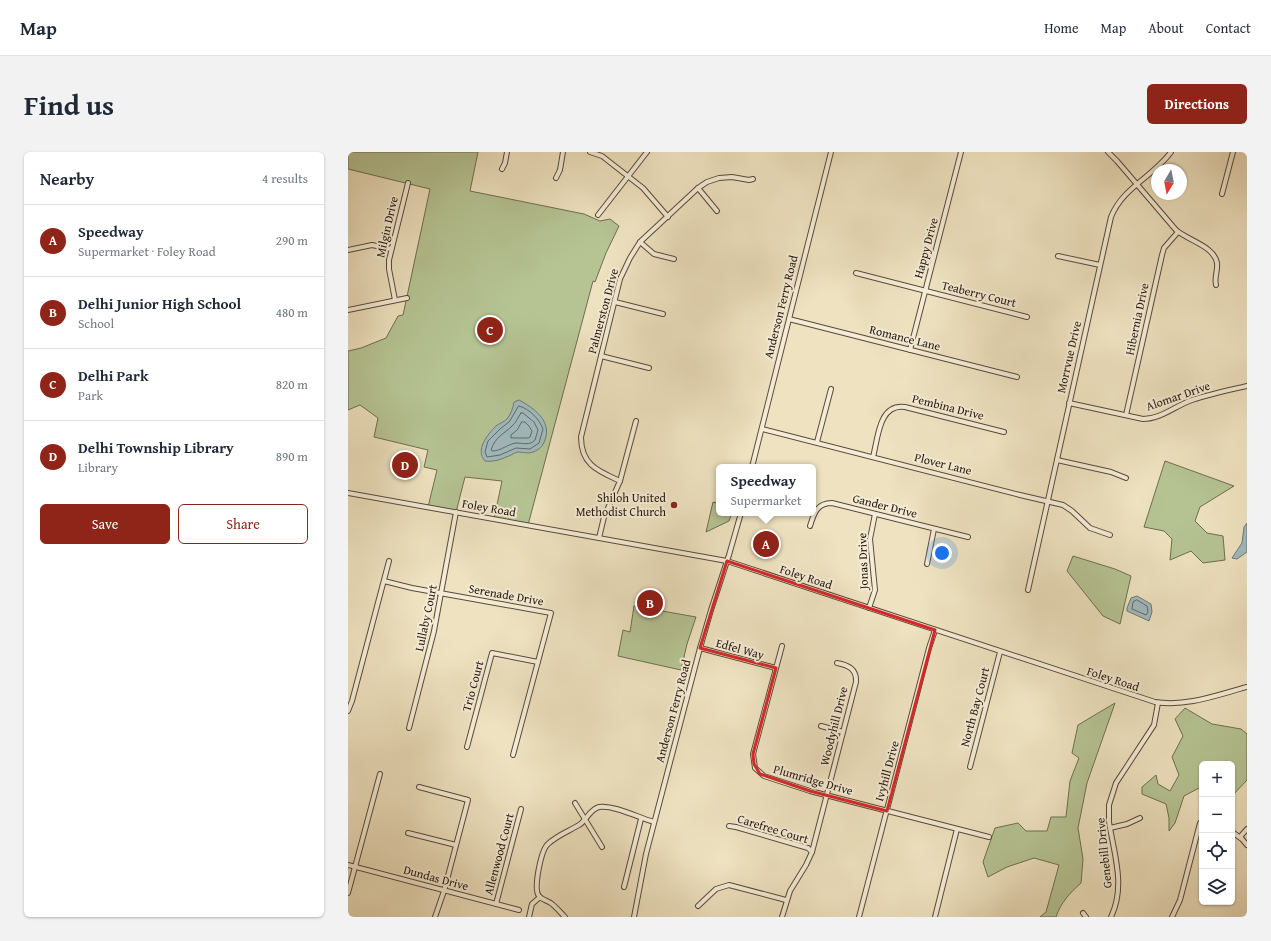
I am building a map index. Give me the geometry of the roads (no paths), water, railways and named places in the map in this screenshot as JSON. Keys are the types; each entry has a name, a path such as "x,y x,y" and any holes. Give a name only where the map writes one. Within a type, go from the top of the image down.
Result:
{"street":[{"path":"502,170 507,152"},
{"path":"556,178 560,170 563,152"},
{"path":"590,152 602,156 650,194 668,217"},
{"path":"598,215 647,152"},
{"name":"Anderson Ferry Road","path":"753,464 831,152"},
{"name":"Happy Drive","path":"910,350 961,152"},
{"path":"1108,152 1178,232 1192,241 1206,247 1213,254 1217,266 1215,280 1216,285"},
{"name":"Morrvue Drive","path":"1028,590 1108,225 1113,211 1122,198 1162,163 1171,152"},
{"path":"1222,194 1233,152"},
{"name":"Palmerston Drive","path":"620,481 603,473 586,459 581,443 581,432 620,279 626,264 640,242 698,188 707,182 719,178 732,177 748,180 753,179"},
{"name":"Milgin Drive","path":"396,300 389,265 391,249 408,183"},
{"path":"698,188 717,211"},
{"name":"Hibernia Drive","path":"1126,415 1162,255 1164,248 1178,232"},
{"path":"640,242 654,254 674,259"},
{"path":"348,250 372,245 391,249"},
{"path":"1058,256 1100,265"},
{"name":"Teaberry Court","path":"856,273 1027,317"},
{"path":"348,310 407,298"},
{"path":"615,302 663,314"},
{"name":"Romance Lane","path":"789,318 1017,377"},
{"path":"601,356 649,368"},
{"name":"Alomar Drive","path":"1069,403 1143,419 1155,418 1194,400 1247,386"},
{"path":"817,442 831,389"},
{"name":"Pembina Drive","path":"873,457 883,418 887,412 898,406 905,406 1004,432"},
{"path":"599,538 604,517 620,481 636,421"},
{"name":"Plover Lane","path":"762,429 1063,505 1090,528 1110,535"},
{"path":"1056,460 1111,472 1126,478"},
{"name":"Foley Road","path":"348,493 728,561 1145,700 1158,703 1188,702 1247,687"},
{"name":"Gander Drive","path":"816,511 821,505 828,503 835,504 968,537"},
{"name":"Lullaby Court","path":"409,728 433,639 456,512"},
{"name":"Jonas Drive","path":"869,608 876,590 870,539 876,514"},
{"name":"Anderson Ferry Road","path":"634,917 640,881 654,822 700,648 728,561 740,516"},
{"name":"Gander Drive","path":"810,526 814,516"},
{"path":"927,564 934,529"},
{"path":"348,710 352,701 388,561"},
{"name":"Serenade Drive","path":"384,581 441,594 551,613 513,755"},
{"name":"Ivyhill Drive","path":"859,917 935,630"},
{"name":"Plumridge Drive","path":"782,646 754,754 754,764 758,771 764,776 826,795 989,837"},
{"name":"Edfel Way","path":"700,648 776,668"},
{"name":"North Bay Court","path":"970,768 1000,652"},
{"name":"Trio Court","path":"468,747 492,653 538,662"},
{"name":"Woodyhill Drive","path":"782,917 790,891 812,852 856,678 855,672 850,667 837,663"},
{"name":"Genebill Drive","path":"1111,917 1118,897 1119,880 1110,828 1109,805 1119,776 1154,725 1158,703"},
{"path":"821,726 843,732"},
{"path":"348,893 380,774"},
{"path":"419,787 468,800 444,891 435,917"},
{"path":"575,803 602,847"},
{"path":"565,917 552,904 540,896 537,890 537,878 545,847 554,839 580,825 593,811 599,807 632,813 641,819 654,822"},
{"name":"Allenwood Court","path":"496,904 521,809"},
{"path":"1110,828 1127,824 1140,818"},
{"path":"624,887 641,819"},
{"name":"Carefree Court","path":"729,826 808,848 812,852"},
{"path":"935,917 957,829"},
{"path":"1240,837 1247,829"},
{"path":"1172,917 1180,900 1199,830"},
{"path":"408,832 456,845"},
{"path":"1234,833 1240,837 1247,845"},
{"name":"Dundas Drive","path":"348,865 520,910"},
{"path":"698,906 716,889 729,885 786,900"},
{"path":"529,917 532,904 540,896"}],"water":[{"path":"519,400 536,411 544,421 547,433 543,444 539,449 531,453 517,452 499,460 485,461 481,452 483,443 496,426 507,419 512,411 514,402"},
{"path":"1247,523 1247,552 1237,559 1232,558 1242,543 1244,527"},
{"path":"1137,596 1151,604 1152,612 1149,621 1127,611 1131,598"}],"place":[{"name":"Delhi Park","path":"490,330"},
{"name":"Delhi Township Library","path":"405,465"},
{"name":"Shiloh United Methodist Church","path":"674,505"},
{"name":"Speedway","path":"766,544"},
{"name":"Delhi Junior High School","path":"650,603"}]}
